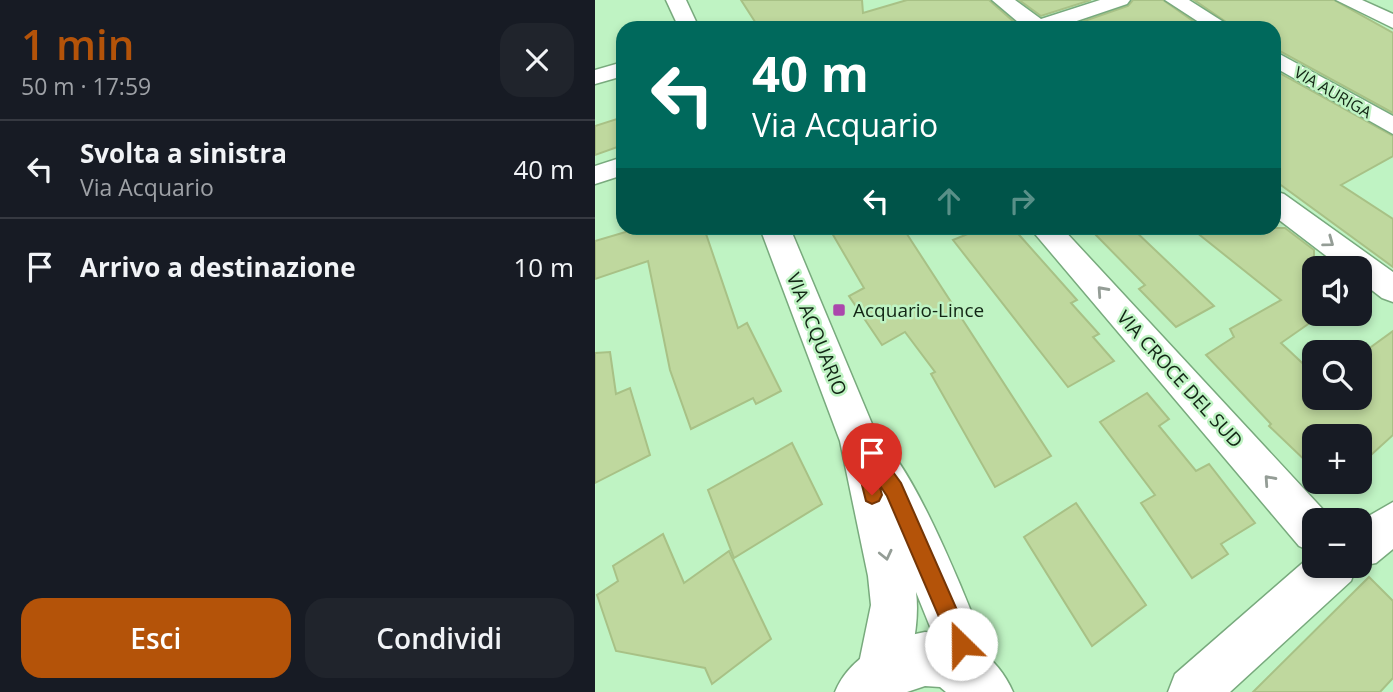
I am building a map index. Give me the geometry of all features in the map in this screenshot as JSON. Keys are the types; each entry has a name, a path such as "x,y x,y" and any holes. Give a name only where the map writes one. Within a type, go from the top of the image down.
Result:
{"street":[{"path":"676,0 686,21"},
{"path":"1002,0 1028,21"},
{"path":"1058,21 1120,0"},
{"path":"1175,0 1211,21"},
{"path":"1346,0 1393,22"},
{"name":"VIA AURIGA","path":"1281,62 1393,127"},
{"path":"595,77 616,71"},
{"path":"595,176 616,168"},
{"path":"1281,206 1393,289"},
{"name":"VIA ACQUARIO","path":"778,235 860,441 891,576 894,605 873,682"},
{"name":"VIA CROCE DEL SUD","path":"1051,235 1302,517"},
{"name":"VIA ACQUARIO","path":"860,441 894,489 976,682"},
{"path":"1372,538 1393,523"},
{"path":"1193,692 1320,578"},
{"path":"873,682 909,660 939,659 976,682"}],"building":[{"path":"741,0 862,0 863,13 907,0 989,0 1013,21 754,21"},
{"path":"1019,0 1091,0 1041,16"},
{"path":"1133,0 1163,0 1193,21 1084,21 1128,6"},
{"path":"1194,0 1334,0 1393,33 1393,113 1281,52 1281,21 1225,21"},
{"path":"1281,74 1393,136 1393,156 1341,185 1393,219 1393,267 1281,185"},
{"path":"616,119 616,148 595,155 595,126"},
{"path":"1281,228 1285,228 1314,250 1314,256 1302,256 1302,326 1305,326 1281,343 1302,363 1302,410 1372,410 1372,346 1393,331 1393,435 1372,454 1372,424 1302,424 1302,458 1269,426 1271,424 1206,355 1234,337 1230,329 1281,300 1200,235 1281,235"},
{"path":"616,235 706,235 738,328 747,323 781,391 756,404 753,398 691,429 670,370 648,261 595,279 595,241"},
{"path":"833,235 908,235 1051,456 995,487 931,374 935,372 905,332 882,345 849,296 864,288"},
{"path":"965,235 1019,235 1077,300 1071,303 1099,334 1093,337 1114,361 1068,387 953,240"},
{"path":"1096,235 1139,235 1214,306 1176,327 1139,289 1145,285"},
{"path":"610,352 616,394 630,388 650,455 595,483 595,353"},
{"path":"1147,393 1169,419 1159,426 1196,471 1209,464 1255,523 1221,544 1228,554 1192,578 1141,503 1155,495 1100,422"},
{"path":"792,443 822,504 734,558 708,490"},
{"path":"1076,503 1146,605 1092,646 1024,537"},
{"path":"663,534 684,583 729,551 771,639 712,684 705,668 616,651 597,595 618,581 613,566"},
{"path":"1368,578 1393,601 1393,678 1380,692 1253,692"}],"place":[{"name":"Acquario-Lince","path":"839,310"}],"route":[{"path":"872,495 860,441 894,489 961,644"}]}
